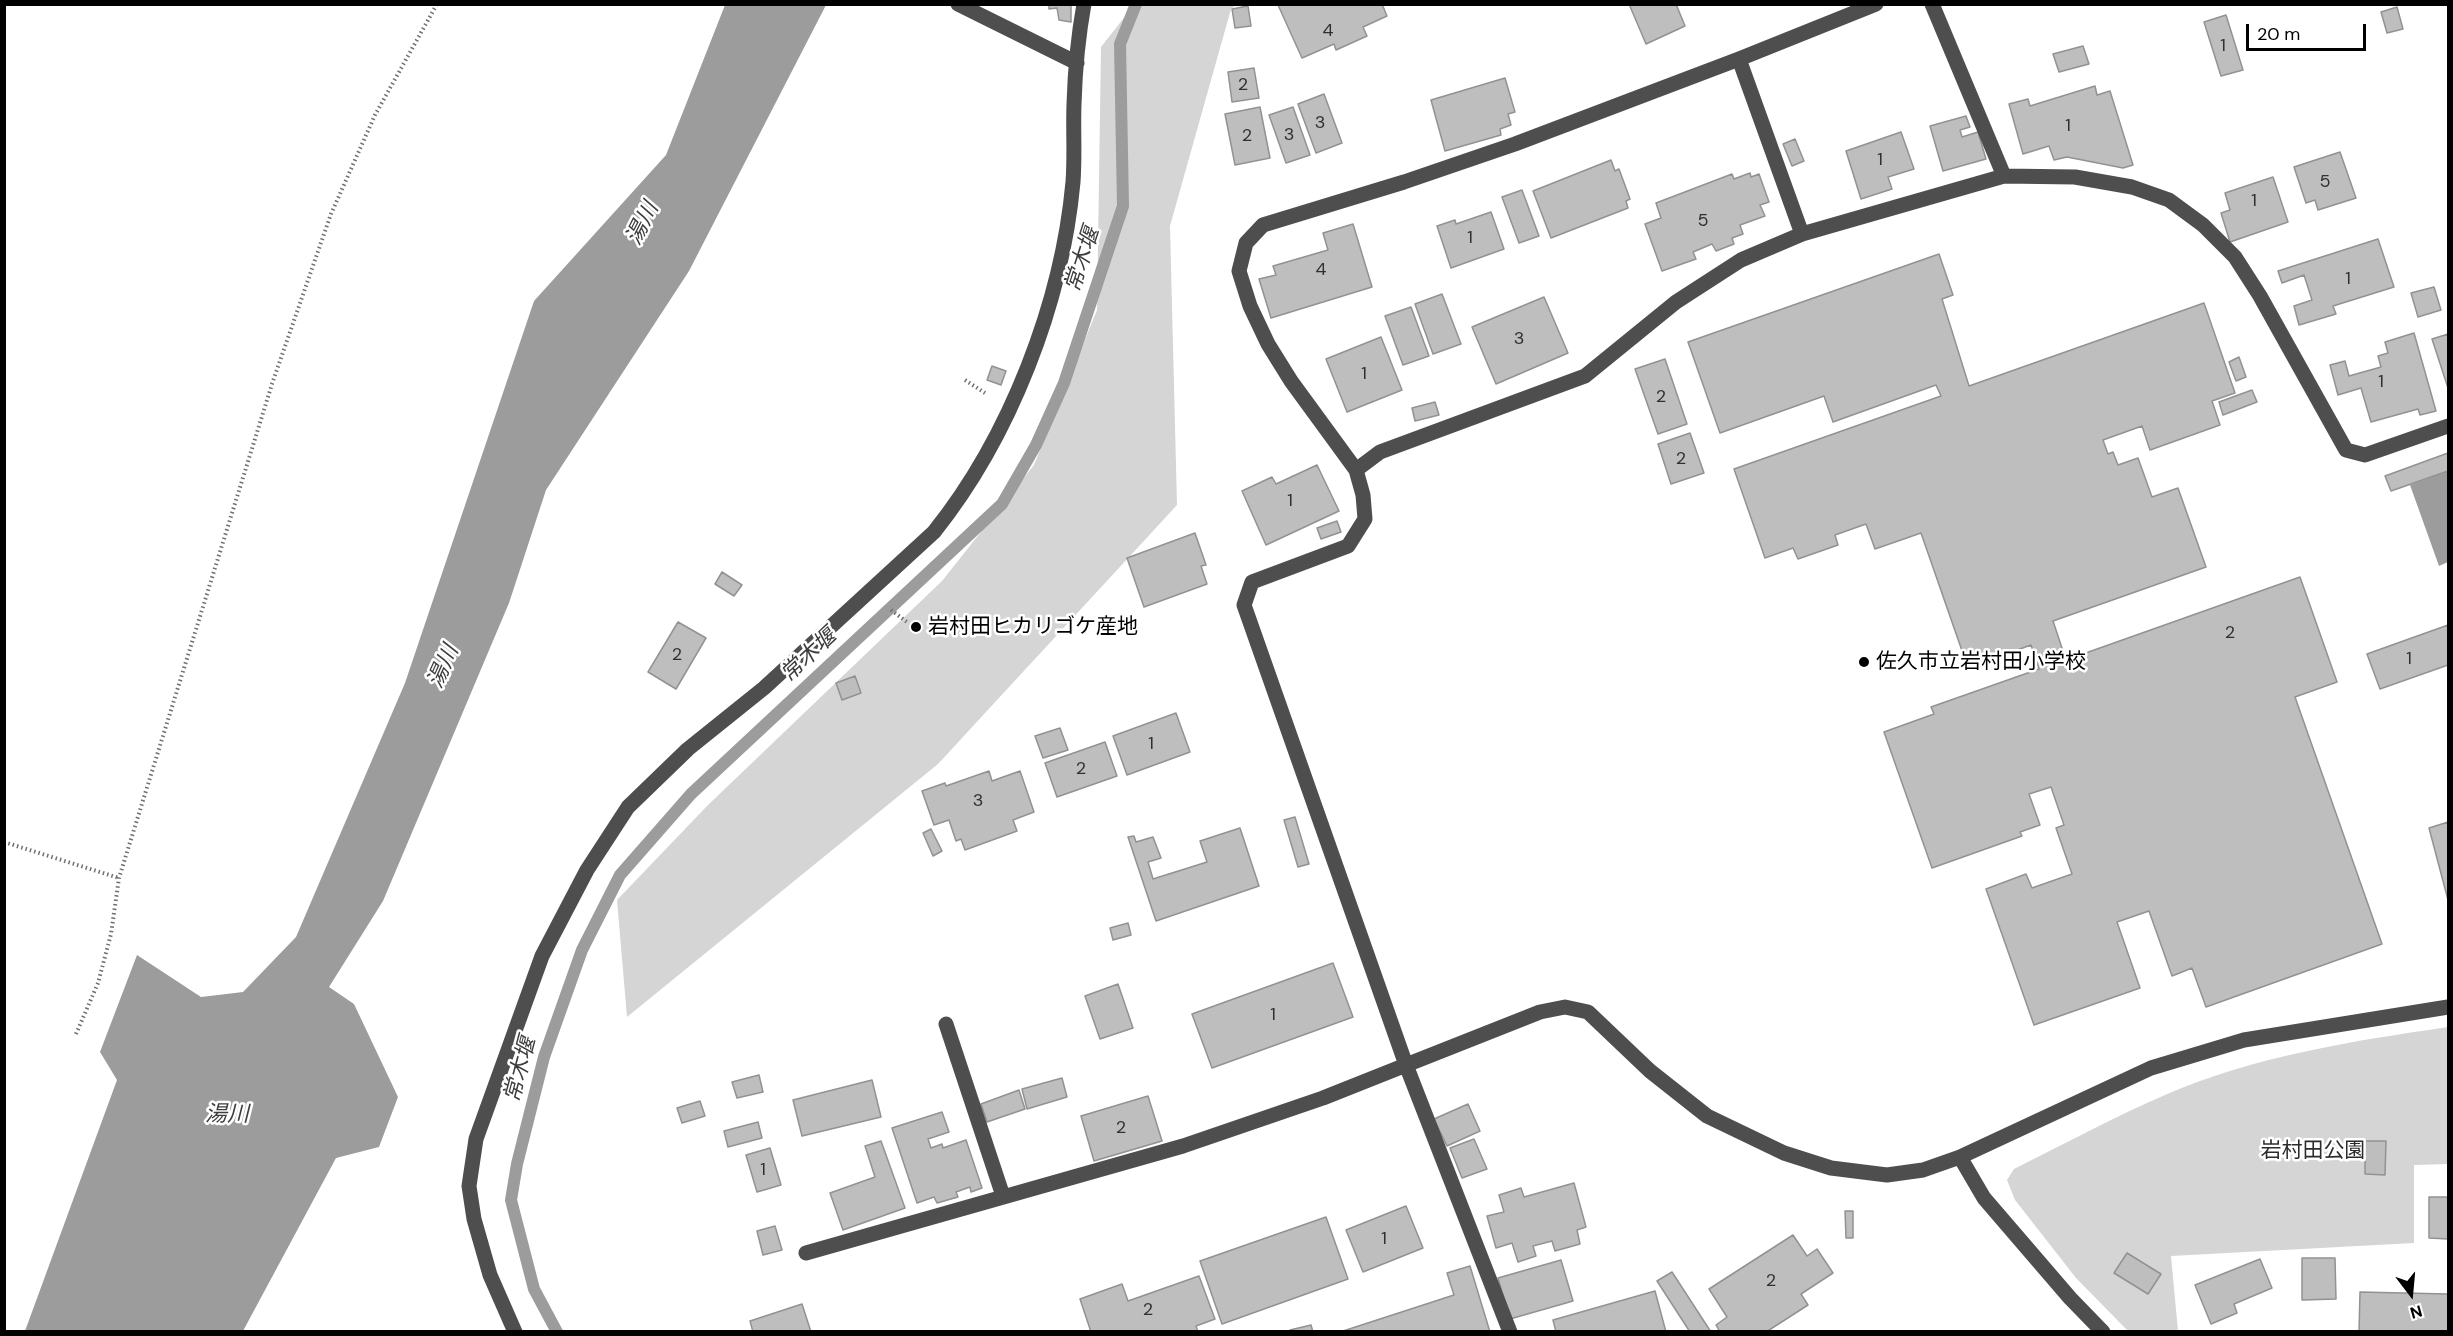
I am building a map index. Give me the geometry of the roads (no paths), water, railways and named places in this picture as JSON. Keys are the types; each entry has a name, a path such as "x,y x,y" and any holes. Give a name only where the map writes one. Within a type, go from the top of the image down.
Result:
{"street":[{"path":"958,4 1077,63"},
{"path":"515,1332 490,1275 474,1220 470,1186 476,1139 542,956 587,870 628,807 680,755 764,688 934,532 965,489 994,440 1047,317 1066,245 1073,179 1074,102 1084,4"},
{"path":"1510,1332 1406,1065 1244,604 1252,582 1348,546 1365,519 1363,495 1356,470 1291,381 1268,344 1250,306 1239,271 1246,243 1263,225 1515,144 1876,4"},
{"path":"1932,4 2004,176"},
{"path":"1739,59 1802,234"},
{"path":"1356,470 1380,452 1585,376 1676,302 1741,260 1802,234 2004,176 2075,177 2132,187 2169,200 2203,225 2235,257 2346,450 2366,455 2448,426"},
{"path":"806,1253 1183,1146 1323,1098 1540,1012 1565,1007 1588,1012 1677,1095 1707,1116 1784,1153 1831,1168 1887,1174 1923,1170 1960,1157 2151,1068 2244,1040 2448,1007"},
{"path":"946,1024 1003,1196"},
{"path":"1960,1157 1984,1197 2070,1298 2103,1332"}],"water":[{"name":"湯川","path":"725,5 826,5 689,271 546,490 509,603 383,901 329,987 354,1004 398,1097 379,1147 336,1158 243,1331 25,1331 117,1080 100,1052 137,955 201,997 243,992 296,937 405,683 534,301 666,155"},
{"path":"2448,471 2448,562 2439,566 2410,485"}],"waterway":[{"name":"常木堰","path":"557,1332 534,1289 511,1200 517,1164 544,1057 582,950 620,875 691,794 1002,504 1036,445 1064,383 1123,206 1120,44 1136,4"}],"place":[{"name":"岩村田ヒカリゴケ産地","path":"916,627"},
{"name":"佐久市立岩村田小学校","path":"1864,662"}],"park label":[{"name":"岩村田公園","path":"2313,1151"}]}
